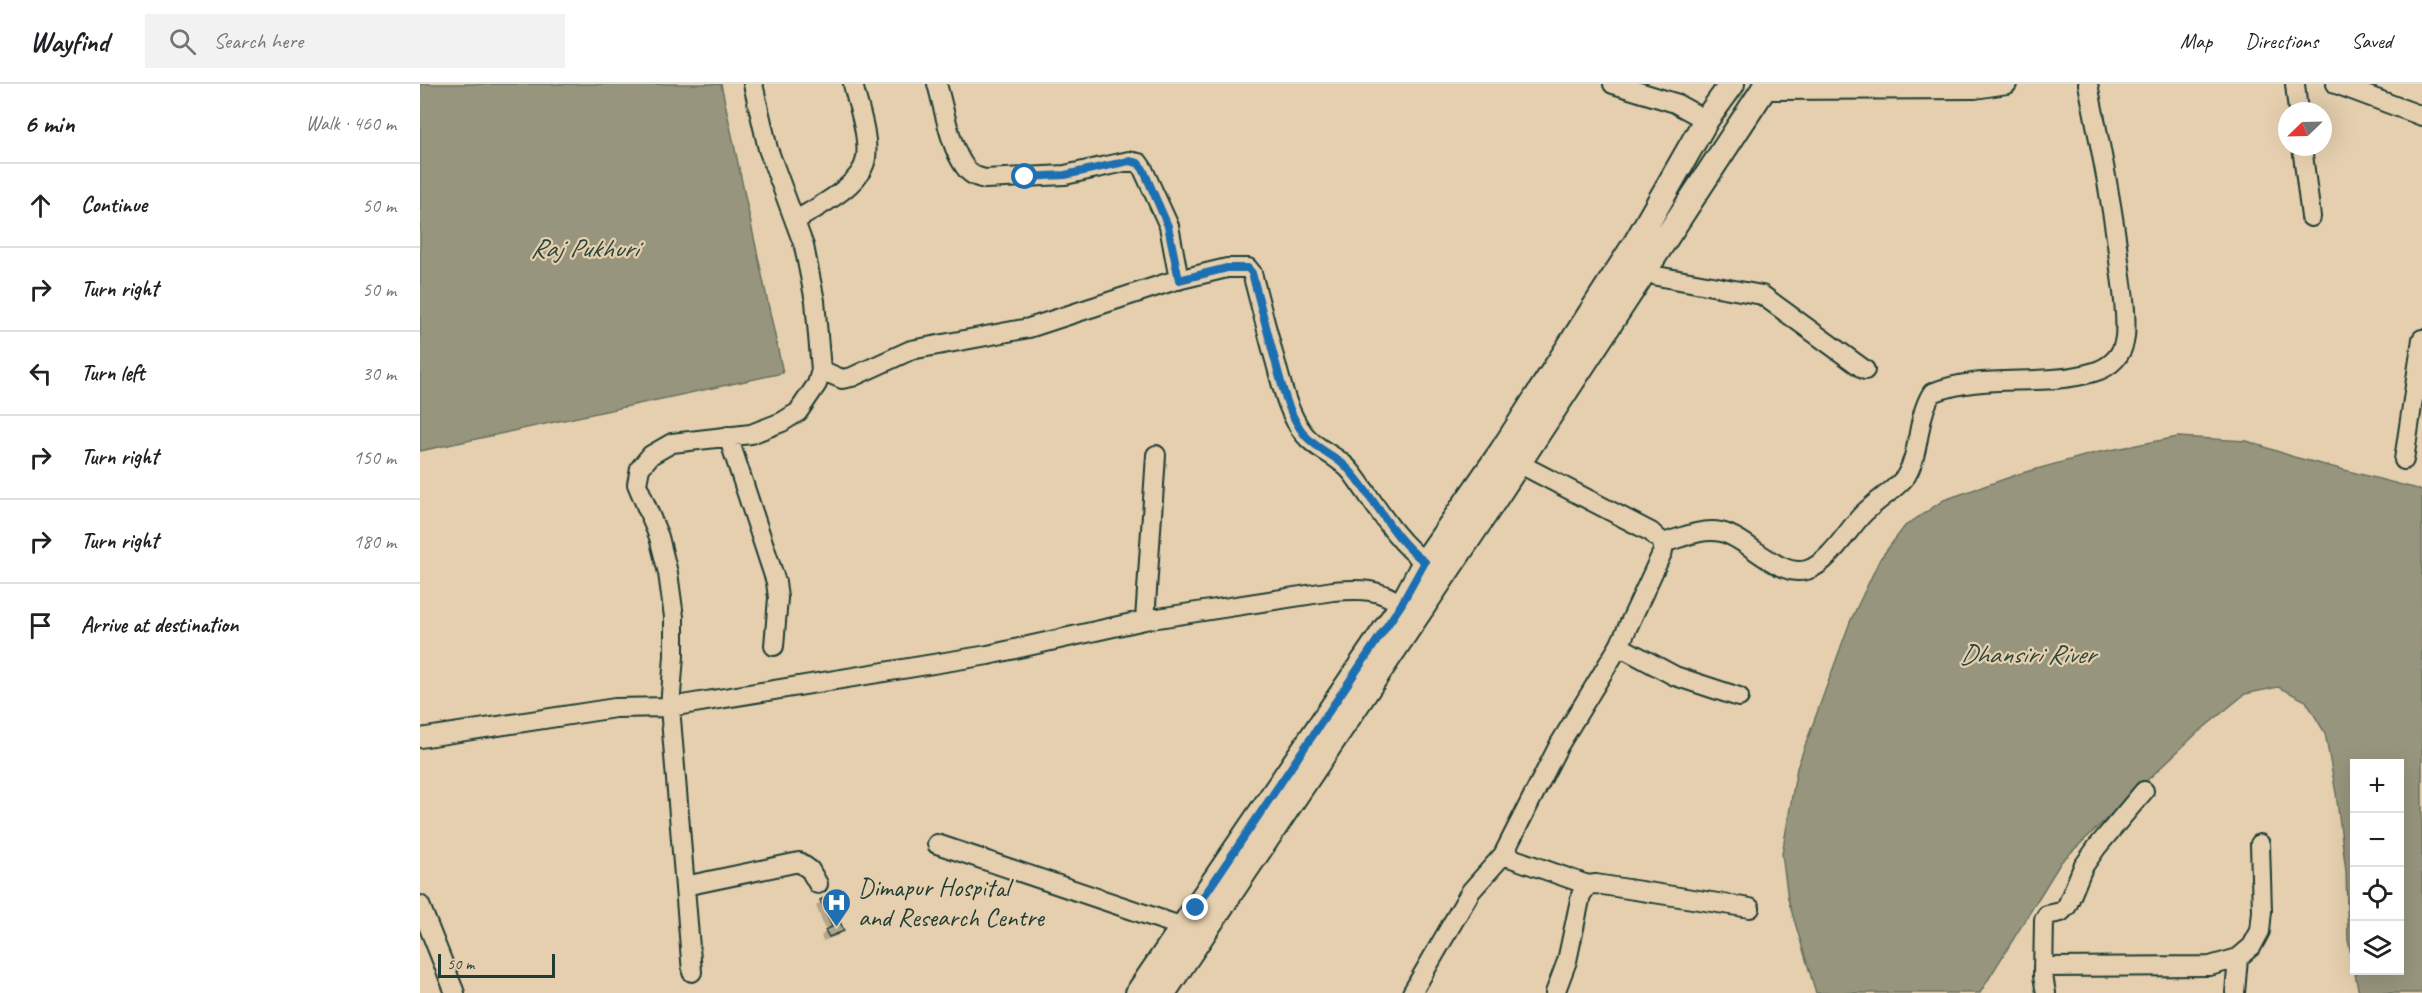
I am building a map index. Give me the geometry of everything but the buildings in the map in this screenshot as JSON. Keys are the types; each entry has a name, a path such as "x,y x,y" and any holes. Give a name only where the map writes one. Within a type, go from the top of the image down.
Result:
{"main road":[{"path":"1138,993 1401,605 1425,562 1502,451 1638,242 1706,120 1732,84"},
{"path":"1163,993 1518,463 1765,87"}],"street":[{"path":"692,972 670,707 674,656 671,595 659,537 637,484 640,468 651,455 672,443 751,434 782,422 798,412 817,384 821,370 815,301 804,246 768,149 753,84"},
{"path":"795,221 852,183 862,170 866,158 865,136 853,84"},
{"path":"937,84 957,150 965,167 973,176 985,179 1065,175 1129,161 1138,163 1143,169 1168,226 1179,280"},
{"path":"1613,84 1675,103 1706,120"},
{"path":"1765,87 1975,89 2007,84"},
{"path":"1663,543 1701,531 1722,532 1780,566 1795,570 1808,570 1833,549 1862,514 1887,491 1899,484 1906,475 1911,465 1923,407 1932,393 1967,383 2035,381 2094,372 2112,365 2125,338 2124,298 2114,214 2088,84"},
{"path":"2295,84 2297,102"},
{"path":"2336,84 2422,117"},
{"path":"2303,156 2310,217"},
{"path":"821,370 842,379 852,377 911,350 1029,328 1179,280 1227,268 1248,268 1252,273 1286,399 1304,434 1350,470 1396,536 1410,551 1425,562"},
{"path":"1645,268 1657,276 1762,295 1865,370"},
{"path":"2404,460 2422,339"},
{"path":"728,436 776,582 778,598 774,646"},
{"path":"1145,620 1156,455"},
{"path":"1518,463 1651,532 1663,543"},
{"path":"1412,993 1471,891 1503,855 1559,745 1619,646 1659,561 1663,543"},
{"path":"420,738 615,708 670,707 988,655 1145,620 1333,591 1364,589 1391,597 1401,605"},
{"path":"1619,646 1675,676 1739,697"},
{"path":"2046,993 2043,967 2043,926 2047,915 2061,912 2067,906 2083,867 2144,791"},
{"path":"937,844 1183,927"},
{"path":"2043,967 2210,966 2238,958 2252,946 2260,931 2262,911 2260,844"},
{"path":"1503,855 1588,885 1596,884 1750,908"},
{"path":"685,886 799,862 810,870 818,884"},
{"path":"1555,993 1567,961 1581,895 1588,885"},
{"path":"420,905 455,993"},
{"path":"2235,993 2238,958"}],"water":[{"name":"Raj Pukhuri","path":"420,84 721,84 783,373 420,451"},
{"name":"Dhansiri River","path":"2178,437 2247,441 2294,457 2422,490 2422,993 2359,993 2355,975 2404,975 2404,759 2350,759 2350,950 2346,871 2336,793 2325,733 2306,701 2278,687 2245,694 2196,734 2061,862 1980,993 1816,993 1788,899 1782,854 1797,768 1850,622 1880,559 1905,526 1944,500 2022,473 2095,453"}],"place":[{"name":"Dimapur Hospital and Research Centre","path":"837,928"}],"route":[{"path":"1025,177 1065,175 1129,161 1138,163 1143,169 1168,226 1179,280 1227,268 1248,268 1252,273 1286,399 1295,420 1313,443 1335,456 1350,470 1396,536 1410,551 1425,562 1401,605 1196,908"}]}
